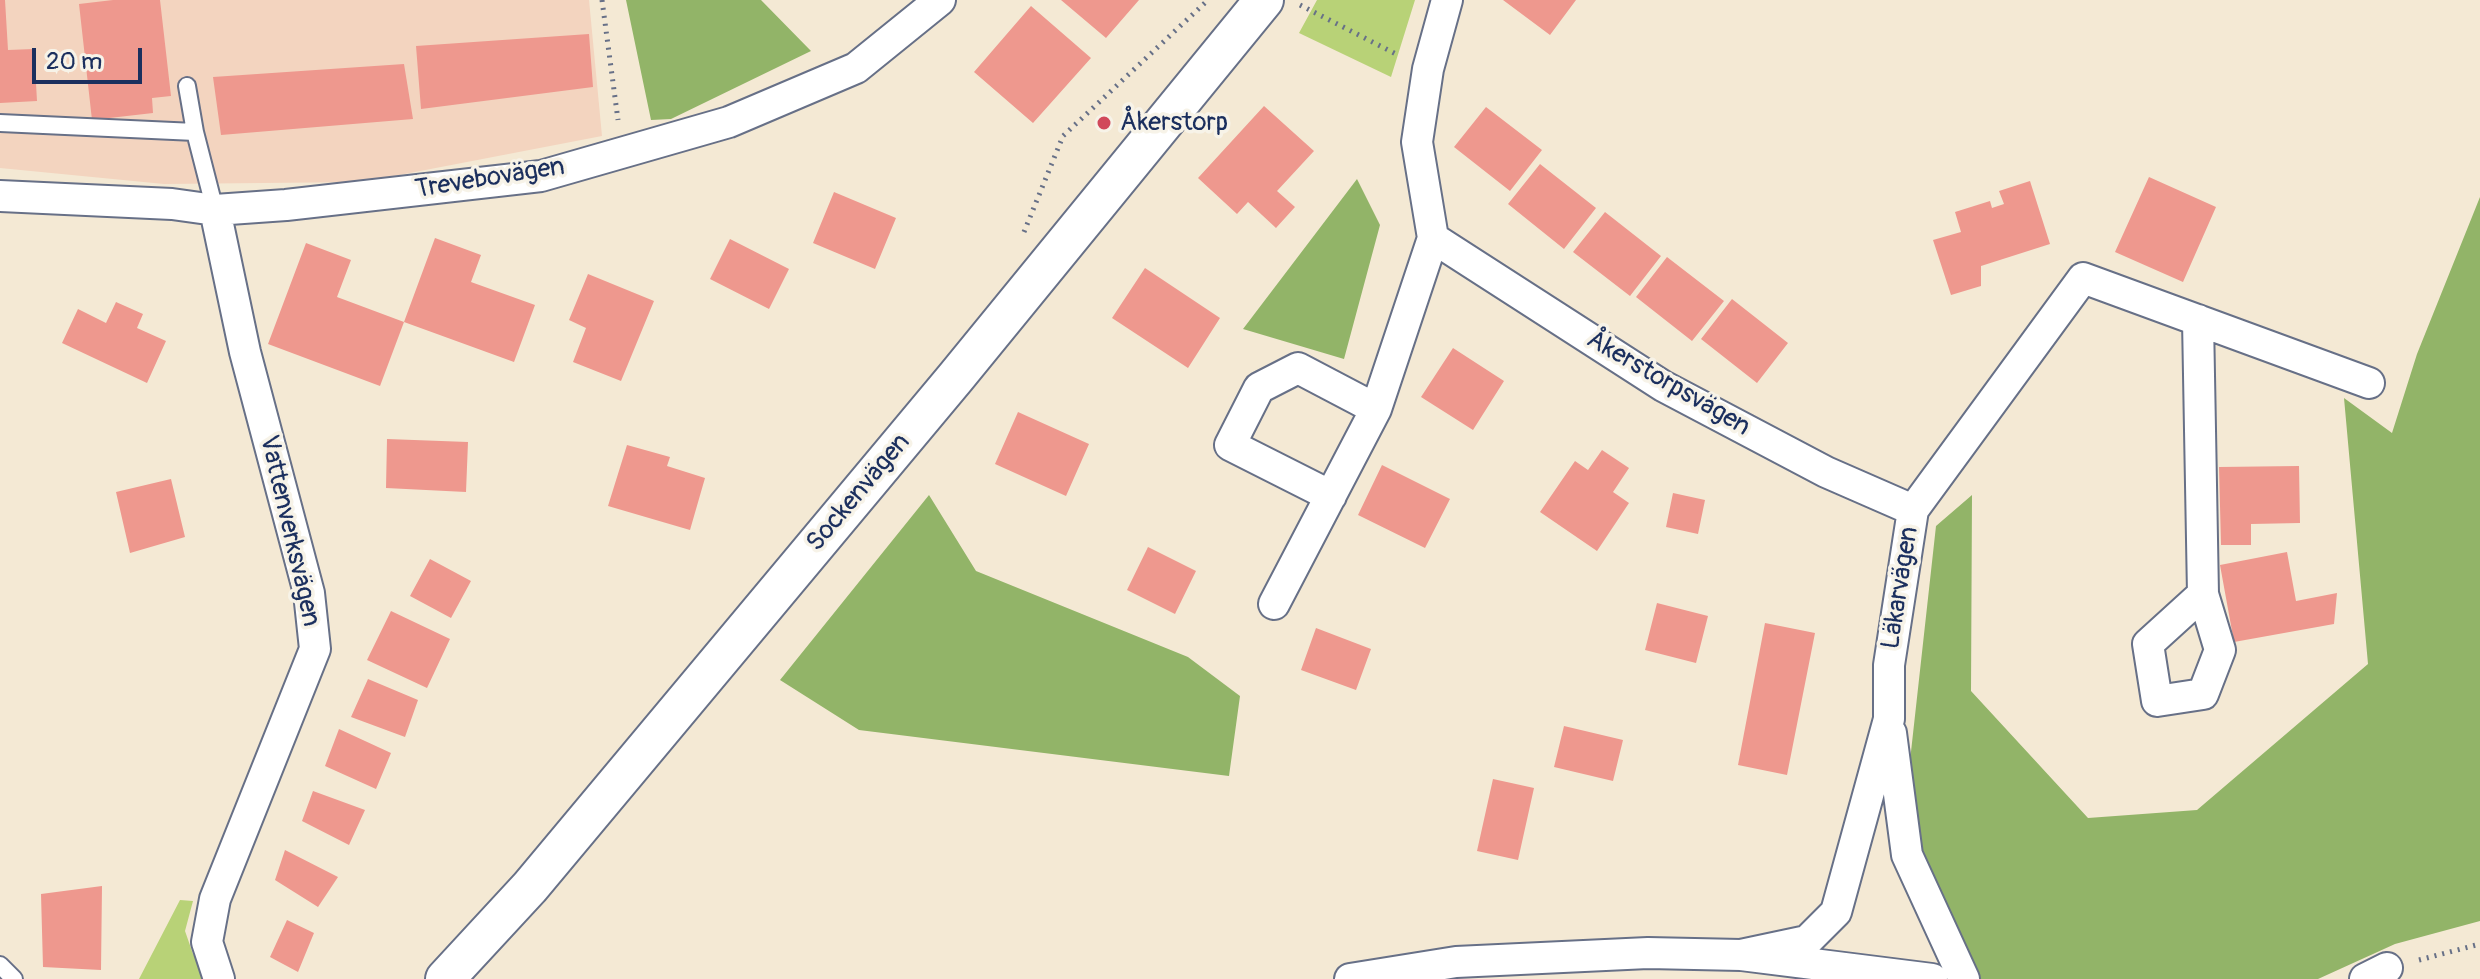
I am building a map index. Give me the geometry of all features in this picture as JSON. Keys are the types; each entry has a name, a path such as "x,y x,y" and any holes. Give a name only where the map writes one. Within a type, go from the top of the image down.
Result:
{"street":[{"name":"Trevebovägen","path":"0,196 172,204 215,210 541,176 729,122 856,68 940,0"},
{"name":"Sockenvägen","path":"445,979 530,887 956,377 1264,0"},
{"path":"1274,604 1376,409 1433,238 1417,142 1428,69 1447,0"},
{"name":"Vattenverksvägen","path":"215,210 245,352 309,593 315,649 215,899 207,942 219,979"},
{"name":"Åkerstorpsvägen","path":"1433,238 1663,386 1826,472 1913,510"},
{"name":"Läkarvägen","path":"1740,967 1807,941 1836,912 1889,719 1889,665 1913,510 2083,278 2369,383"},
{"path":"2198,320 2203,594"},
{"path":"1331,496 1230,445 1259,388 1298,368 1376,409"},
{"path":"1889,719 1907,855 1964,979"},
{"path":"1350,979 1456,962 1648,953 1740,967 1932,979"}],"lane":[{"path":"187,86 215,210"},
{"path":"0,123 195,132"},
{"path":"0,965 14,979"}],"path":[{"path":"602,0 622,152"},
{"path":"1021,239 1063,136 1208,0"},
{"path":"1291,0 1428,69"},
{"path":"2376,973 2480,944"}],"shaded area":[{"path":"0,0 589,0 602,136 363,182 164,184 0,168"}],"green space":[{"path":"626,0 761,0 811,51 671,119 651,120"},
{"path":"1317,0 1415,0 1391,77 1299,33"},
{"path":"1357,179 1380,225 1344,359 1243,329"},
{"path":"2480,197 2480,921 2395,944 2318,979 1973,979 1900,851 1936,526 1972,495 1971,691 2088,818 2197,810 2368,664 2344,398 2392,433 2417,354"},
{"path":"929,495 976,571 1188,657 1240,696 1229,776 859,730 780,680"},
{"path":"180,900 193,901 185,931 193,954 208,979 139,979"}],"building":[{"path":"0,0 5,0 8,50 34,49 37,101 0,103"},
{"path":"160,0 171,96 152,98 153,113 92,120 79,4"},
{"path":"1061,0 1139,0 1106,38"},
{"path":"1503,0 1576,0 1550,35"},
{"path":"1031,6 1091,58 1033,123 974,72"},
{"path":"589,34 593,87 421,109 416,46"},
{"path":"404,64 413,119 221,135 213,77"},
{"path":"1264,106 1314,151 1277,191 1295,207 1276,228 1248,202 1237,214 1198,178"},
{"path":"1486,107 1542,150 1510,191 1454,147"},
{"path":"1540,164 1596,208 1564,249 1508,204"},
{"path":"2149,177 2216,207 2183,282 2115,252"},
{"path":"2030,181 2050,244 1981,266 1981,286 1951,295 1933,240 1961,232 1955,212 1990,201 1992,208 2004,204 1999,191"},
{"path":"834,192 896,218 875,269 813,243"},
{"path":"1605,212 1661,256 1630,296 1573,252"},
{"path":"435,238 481,255 471,282 535,305 514,362 404,322"},
{"path":"730,239 789,269 769,309 710,279"},
{"path":"306,243 351,260 337,297 404,322 380,386 268,344"},
{"path":"1667,257 1724,301 1692,341 1636,297"},
{"path":"1145,268 1220,318 1188,368 1112,318"},
{"path":"588,274 654,301 621,381 573,362 586,328 569,320"},
{"path":"1732,299 1788,343 1757,383 1701,339"},
{"path":"116,302 143,314 137,328 166,341 147,383 62,343 78,309 106,323"},
{"path":"1453,348 1504,381 1473,430 1421,397"},
{"path":"1018,412 1089,444 1066,496 995,464"},
{"path":"387,439 468,442 466,492 386,488"},
{"path":"627,445 670,457 667,466 705,478 690,530 608,506"},
{"path":"1602,450 1629,468 1613,492 1629,503 1597,551 1540,512 1575,461 1588,470"},
{"path":"1382,465 1450,499 1425,548 1358,515"},
{"path":"2299,466 2300,523 2251,524 2251,545 2221,545 2219,467"},
{"path":"171,479 185,537 130,553 116,492"},
{"path":"1673,493 1705,500 1698,534 1666,527"},
{"path":"1148,547 1196,571 1175,614 1127,590"},
{"path":"2287,552 2296,601 2337,593 2334,624 2234,642 2220,565"},
{"path":"430,559 471,581 451,618 410,596"},
{"path":"1657,603 1708,616 1696,663 1645,650"},
{"path":"391,611 450,639 427,688 367,660"},
{"path":"1765,623 1815,633 1787,775 1738,765"},
{"path":"1316,628 1371,649 1356,690 1301,670"},
{"path":"368,679 418,700 405,737 351,717"},
{"path":"1564,726 1623,740 1613,781 1554,767"},
{"path":"339,729 391,753 376,789 325,766"},
{"path":"1493,779 1534,788 1518,860 1477,851"},
{"path":"313,791 365,810 349,845 302,821"},
{"path":"285,850 338,877 318,907 275,880"},
{"path":"102,886 101,970 43,967 41,894"},
{"path":"287,920 314,933 298,972 270,957"}],"place":[{"name":"Åkerstorp","path":"1104,123"}]}
